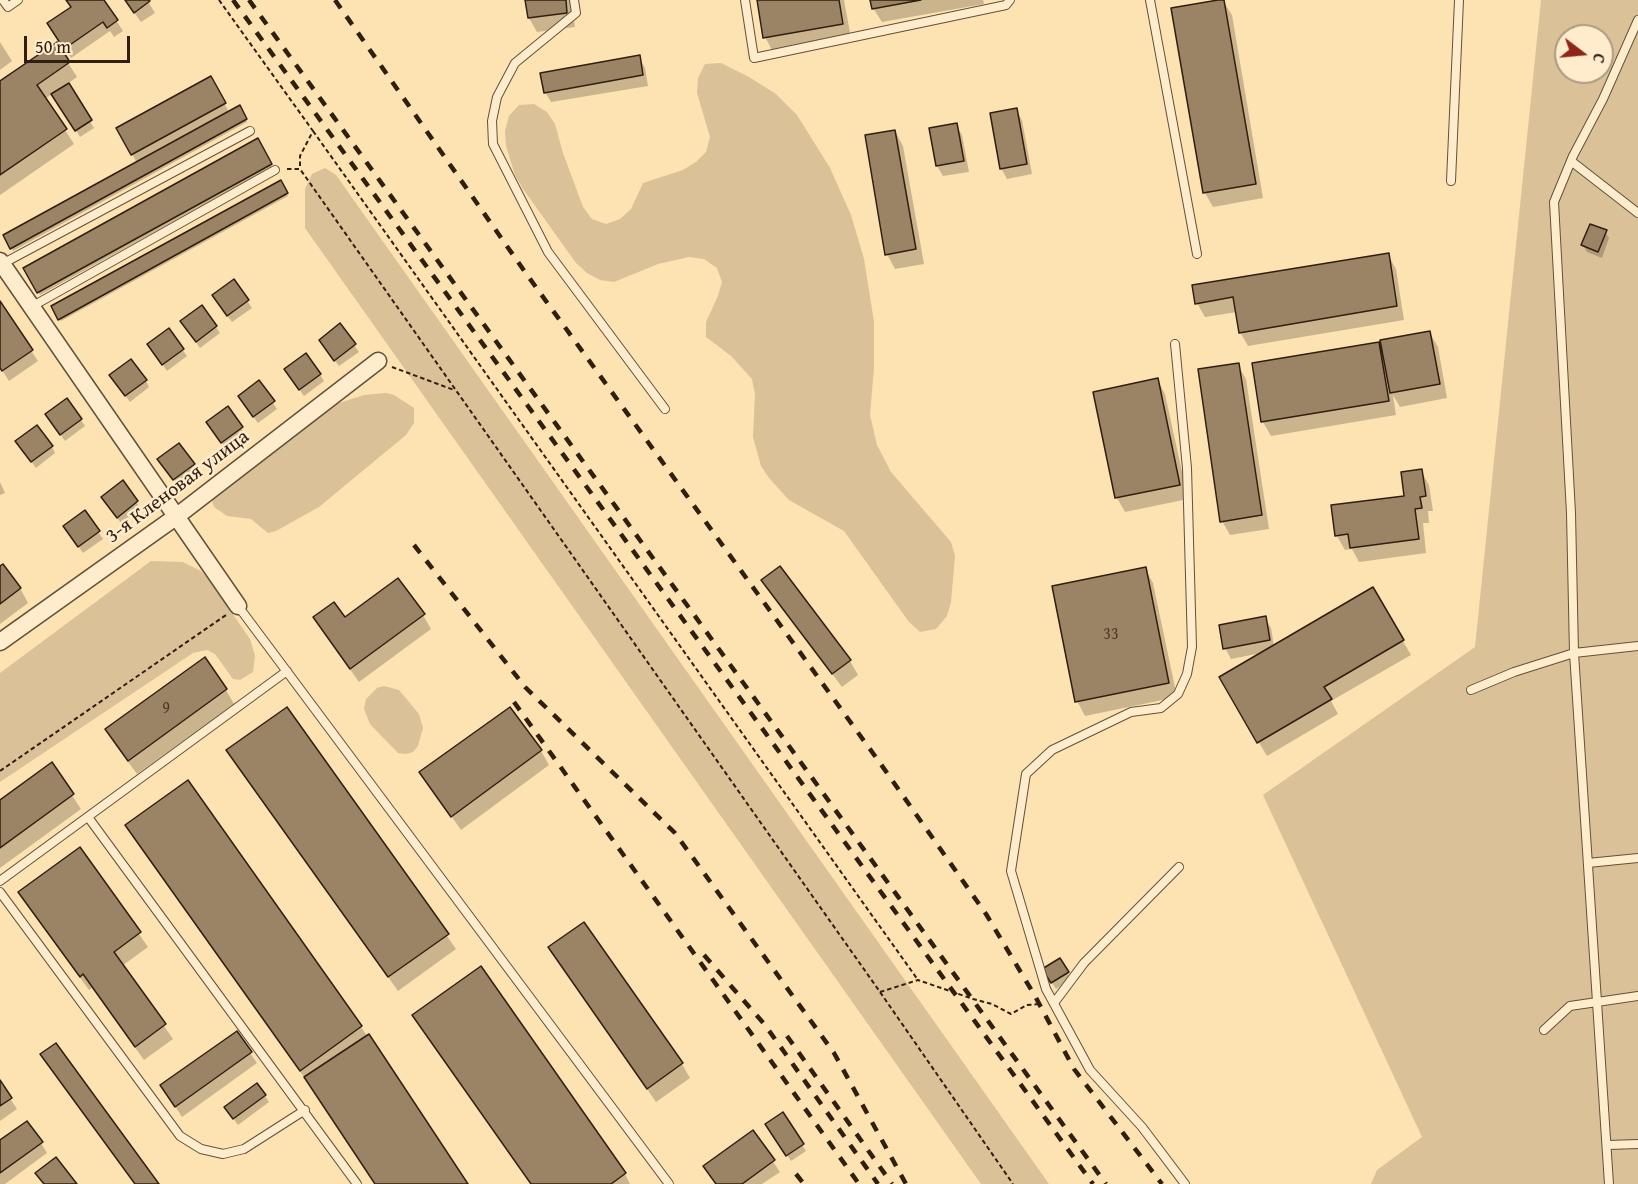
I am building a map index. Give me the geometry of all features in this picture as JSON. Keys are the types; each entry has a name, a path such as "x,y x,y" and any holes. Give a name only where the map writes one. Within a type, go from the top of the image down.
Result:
{"street":[{"path":"1,263 238,606"},
{"name":"3-я Кленовая улица","path":"0,642 177,516 378,361"}],"lane":[{"path":"3,0 8,7 18,0"},
{"path":"574,0 576,13 515,63 497,97 492,121 493,144 548,252 665,409"},
{"path":"745,0 754,58 1006,5 1010,0"},
{"path":"1150,0 1197,254"},
{"path":"1451,181 1459,0"},
{"path":"1609,1184 1574,653 1571,513 1554,201 1638,20"},
{"path":"1,263 250,131"},
{"path":"1571,161 1638,213"},
{"path":"32,307 275,170"},
{"path":"1174,344 1187,468 1192,647 1187,674 1178,694 1161,708 1131,712 1052,750 1026,774 1011,871 1046,989 1090,1070 1142,1127 1185,1184"},
{"path":"238,606 669,1184"},
{"path":"1471,690 1514,672 1574,653 1638,646"},
{"path":"0,881 287,671"},
{"path":"87,817 357,1184"},
{"path":"1588,863 1638,858"},
{"path":"1054,1003 1084,963 1179,867"},
{"path":"0,892 180,1136 201,1149 223,1154 244,1149 304,1110"},
{"path":"1545,1030 1570,1006 1638,996"},
{"path":"1608,1145 1638,1144"}],"path":[{"path":"219,0 918,980"},
{"path":"313,131 300,156 300,169 1013,1184"},
{"path":"275,170 300,169"},
{"path":"378,361 457,391"},
{"path":"0,771 238,606"},
{"path":"880,992 918,980 992,1004 1011,1014 1027,1005 1054,1003"}],"shaded area":[{"path":"1541,0 1638,0 1638,1184 1371,1184 1377,1170 1422,1137 1263,795 1475,647"},
{"path":"721,63 776,94 797,115 830,168 851,215 864,259 874,322 874,368 870,415 877,445 891,472 951,542 955,556 951,602 947,616 936,629 920,632 909,622 844,531 789,500 761,466 753,437 755,394 752,379 731,356 706,337 706,322 722,282 717,268 704,259 689,257 658,264 614,282 600,280 587,273 576,263 515,175 506,146 505,131 509,116 519,105 534,104 547,112 555,124 583,207 592,219 606,224 620,219 631,209 643,183 683,170 706,152 710,137 697,93 698,78 705,64"},
{"path":"325,168 336,175 1049,1184 981,1184 305,228 305,189 312,174"},
{"path":"386,393 394,395 414,408 414,423 406,435 319,507 276,531 268,533 251,519 227,516 214,507 212,501 214,494 336,404 364,395"},
{"path":"151,561 183,562 201,571 207,577 250,639 255,656 253,672 240,680 233,679 215,654 207,650 193,653 0,782 0,673"},
{"path":"384,686 399,690 419,714 423,728 418,746 413,752 398,753 370,724 364,709 366,699 377,688"}],"building":[{"path":"66,0 104,0 118,20 107,28 103,22 64,49 47,23 71,7"},
{"path":"125,0 149,0 150,1 134,13"},
{"path":"525,0 566,0 567,13 528,18"},
{"path":"757,0 839,0 843,24 763,38"},
{"path":"870,0 921,0 872,9"},
{"path":"1224,0 1256,184 1203,193 1171,8"},
{"path":"57,42 70,62 37,85 67,129 0,175 0,81"},
{"path":"640,55 643,75 544,93 540,73"},
{"path":"211,76 226,103 131,155 116,128"},
{"path":"69,83 92,120 75,131 51,94"},
{"path":"240,105 247,119 10,249 3,235"},
{"path":"1017,108 1027,164 1000,169 990,113"},
{"path":"957,123 964,161 936,166 929,128"},
{"path":"895,130 916,249 885,255 865,135"},
{"path":"258,138 272,164 37,293 23,268"},
{"path":"281,180 288,193 58,320 51,306"},
{"path":"1590,224 1607,230 1598,252 1581,245"},
{"path":"1389,253 1397,306 1239,333 1233,297 1195,304 1192,285"},
{"path":"234,279 249,300 227,316 212,295"},
{"path":"0,301 33,350 2,371 0,368"},
{"path":"202,305 217,326 196,342 180,321"},
{"path":"340,323 356,344 334,361 319,340"},
{"path":"169,328 184,349 162,365 147,344"},
{"path":"1430,331 1440,384 1390,393 1380,340"},
{"path":"1379,342 1389,401 1261,422 1252,363"},
{"path":"306,353 321,374 299,390 284,369"},
{"path":"131,359 147,380 125,396 109,375"},
{"path":"1239,363 1262,515 1220,522 1198,369"},
{"path":"1158,378 1180,485 1115,498 1093,392"},
{"path":"259,380 275,401 253,417 238,396"},
{"path":"67,398 82,419 60,435 45,414"},
{"path":"228,406 243,427 221,443 206,422"},
{"path":"37,425 53,446 31,462 15,441"},
{"path":"179,443 195,464 173,480 157,459"},
{"path":"1422,469 1426,496 1420,497 1422,508 1415,509 1419,539 1350,548 1348,534 1335,536 1331,505 1404,496 1401,472"},
{"path":"123,480 138,501 117,518 101,497"},
{"path":"85,510 100,531 78,547 63,526"},
{"path":"3,564 21,588 0,604 0,566"},
{"path":"780,566 851,660 832,674 761,580"},
{"path":"1146,567 1169,683 1075,702 1052,586"},
{"path":"398,578 425,614 350,669 313,617 334,602 345,617"},
{"path":"1373,587 1404,640 1324,687 1332,699 1257,743 1219,677"},
{"path":"1266,616 1270,640 1223,649 1219,625"},
{"path":"205,657 227,689 128,761 105,729"},
{"path":"287,707 449,934 388,977 226,750"},
{"path":"510,707 542,750 451,817 419,772"},
{"path":"52,762 74,794 0,848 0,800"},
{"path":"188,780 362,1026 300,1071 125,825"},
{"path":"80,847 141,932 114,952 166,1024 135,1047 83,974 80,977 18,892"},
{"path":"584,922 683,1063 647,1089 548,947"},
{"path":"1060,958 1069,972 1051,983 1042,969"},
{"path":"481,966 626,1173 611,1184 531,1184 412,1015"},
{"path":"237,1031 252,1052 175,1107 160,1085"},
{"path":"369,1034 468,1184 375,1184 304,1077"},
{"path":"56,1043 159,1184 135,1184 40,1054"},
{"path":"0,1080 12,1098 0,1106"},
{"path":"257,1083 266,1095 233,1119 224,1107"},
{"path":"783,1112 804,1144 786,1156 765,1124"},
{"path":"27,1121 43,1142 0,1173 0,1140"},
{"path":"753,1130 775,1160 742,1184 716,1184 703,1166"},
{"path":"56,1157 77,1184 44,1184 35,1173"}],"railway":[{"path":"233,0 1093,1184"},
{"path":"249,0 1106,1184"},
{"path":"335,0 525,272 880,763 986,914 1035,996 1074,1069 1162,1184"},
{"path":"414,545 525,687 675,833 834,1053 906,1184"},
{"path":"514,702 859,1184"},
{"path":"704,955 765,1025 878,1184"},
{"path":"787,1036 892,1184"},
{"path":"796,1174 804,1184"}]}
